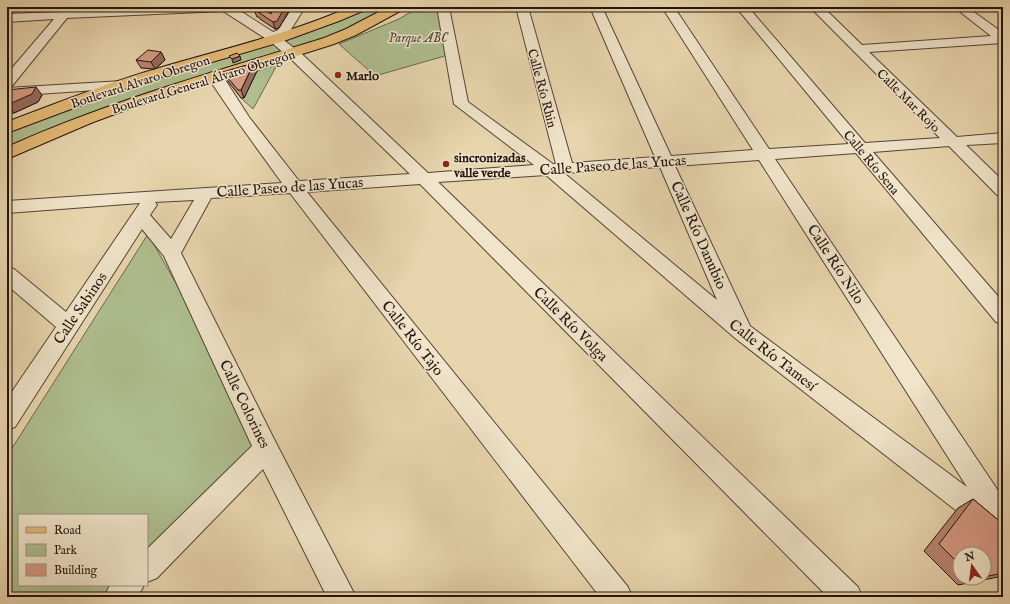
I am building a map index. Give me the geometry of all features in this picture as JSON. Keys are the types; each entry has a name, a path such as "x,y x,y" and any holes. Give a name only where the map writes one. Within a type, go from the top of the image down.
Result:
{"main road":[{"name":"Boulevard General Álvaro Obregón","path":"273,38 338,17 361,7"},
{"name":"Boulevard General Álvaro Obregón","path":"7,154 98,114 214,76 292,53 351,32 398,7"},
{"name":"Boulevard Alvaro Obregon","path":"7,128 122,85 273,38"}],"street":[{"path":"7,18 68,11 226,7"},
{"name":"Calle Río Volga","path":"226,7 273,38 292,53 424,178 848,597"},
{"path":"273,38 283,33 299,7"},
{"name":"Calle Río Tamesí","path":"443,7 461,104 557,169 742,332 1003,531"},
{"name":"Calle Río Rhin","path":"522,7 557,169"},
{"name":"Calle Río Danubio","path":"596,7 667,161 742,332"},
{"name":"Calle Río Nilo","path":"668,7 1003,521"},
{"name":"Calle Río Sena","path":"742,7 1003,316"},
{"name":"Calle Mar Rojo","path":"816,7 1003,191"},
{"path":"960,7 1003,39"},
{"path":"7,83 68,11"},
{"path":"858,49 1003,39"},
{"name":"Calle Río Tajo","path":"214,76 219,81 243,119 294,187 618,597"},
{"path":"7,92 122,85"},
{"name":"Calle Paseo de las Yucas","path":"7,207 1003,138"},
{"path":"172,254 206,193"},
{"name":"Calle Sabinos","path":"7,419 154,197"},
{"name":"Calle Colorines","path":"141,216 172,254 266,449 342,597"},
{"path":"7,274 69,326"},
{"path":"148,567 266,449"},
{"path":"118,597 129,586"}],"green space":[{"path":"366,7 404,7 388,17 133,105 7,159 7,131 76,102"},
{"name":"Parque ABC","path":"419,7 440,7 448,55 375,76 339,44 399,19"},
{"path":"277,65 253,109 241,98 257,71"},
{"path":"148,234 271,451 148,574 148,514 18,514 18,586 136,586 125,597 7,597 7,456"}],"building":[{"path":"255,7 285,7 277,21 273,22 258,12 266,11 271,14 273,8 254,10"},
{"path":"148,50 161,52 151,62 136,60"},
{"path":"237,53 240,56 232,59 229,56"},
{"path":"254,63 241,90 238,90 223,72"},
{"path":"36,87 32,94 7,105 7,90"},
{"path":"973,499 1003,524 1003,573 992,575 992,546 952,546 952,557 939,544"}],"place":[{"name":"Marlo","path":"338,75"},
{"name":"sincronizadas valle verde","path":"446,164"}]}
